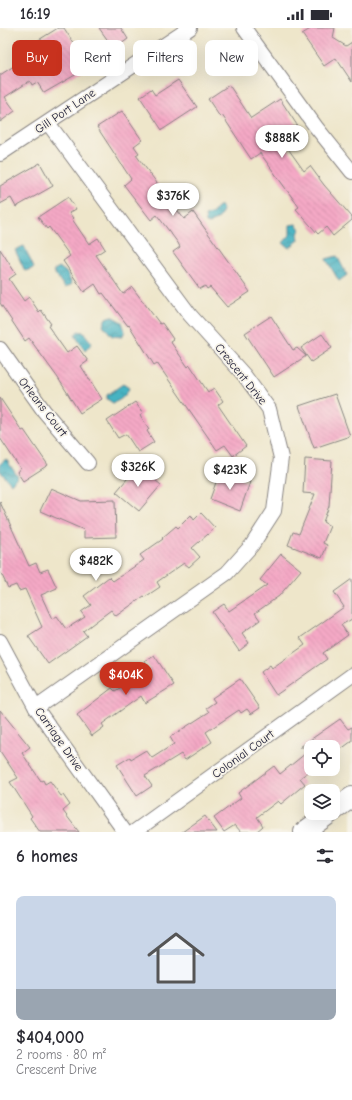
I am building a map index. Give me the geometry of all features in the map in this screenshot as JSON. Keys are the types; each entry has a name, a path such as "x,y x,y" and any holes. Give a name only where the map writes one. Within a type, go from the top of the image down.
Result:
{"main road":[{"path":"340,806 352,797"},
{"path":"304,832 320,820"}],"street":[{"name":"Gill Port Lane","path":"0,154 190,28"},
{"path":"244,28 316,127 352,172"},
{"name":"Crescent Drive","path":"36,708 227,574 252,545 274,511 281,458 269,409 244,375 190,315 48,123"},
{"name":"Orleans Court","path":"0,349 44,411 88,463"},
{"name":"Carriage Drive","path":"0,641 36,708 126,832"},
{"name":"Colonial Court","path":"134,832 352,675"}],"water":[{"path":"218,206 221,206 223,210 220,217 210,224 206,223 205,216 213,213"},
{"path":"296,224 300,229 298,234 299,240 289,248 283,243 290,235 290,225"},
{"path":"24,246 34,268 25,271 15,250"},
{"path":"337,256 347,275 339,281 326,259"},
{"path":"59,267 66,272 72,284 65,288 53,271"},
{"path":"111,316 122,322 125,331 122,337 112,336 103,325 106,318"},
{"path":"78,331 83,332 92,343 85,351 75,335"},
{"path":"123,384 129,388 123,397 113,403 107,399 107,395"},
{"path":"6,459 18,477 11,484 0,471 0,464"}],"building":[{"path":"58,28 64,28 72,40 70,40 70,76 73,76 44,93 37,82 32,85 30,81 5,97 15,111 0,122 0,75 12,67 12,76 62,76 62,40 39,40"},
{"path":"99,28 121,28 128,39 125,41 108,40"},
{"path":"312,28 335,28 333,38 346,46 352,42 352,82 336,58 324,66 302,34"},
{"path":"178,80 197,107 162,130 140,97 151,89 155,95"},
{"path":"229,85 251,118 280,99 297,125 279,136 304,171 310,166 324,185 352,217 352,220 333,236 326,227 318,234 296,209 299,207 260,153 251,159 222,115 220,117 208,99"},
{"path":"122,111 142,140 134,146 139,153 136,155 184,219 193,212 250,292 227,307 210,287 207,289 205,286 200,289 173,252 180,247 178,243 157,215 151,220 124,185 131,179 97,127"},
{"path":"40,163 53,186 16,207 11,198 0,204 0,186"},
{"path":"68,197 76,209 69,213 73,218 72,219 89,244 98,238 105,249 96,255 123,294 132,287 160,324 162,323 173,339 170,341 188,367 190,365 208,392 214,388 223,401 218,405 246,446 233,456 225,445 217,450 157,363 154,365 129,325 128,326 103,293 101,294 95,284 84,292 63,261 70,256 49,227 47,229 38,217"},
{"path":"0,249 16,274 9,279 24,301 29,297 39,312 41,310 51,324 48,326 67,353 77,346 88,361 81,366 102,399 80,413 58,378 29,338 25,341 0,303"},
{"path":"271,316 293,350 297,348 306,356 274,377 245,333"},
{"path":"322,334 332,348 311,362 301,348"},
{"path":"335,394 350,436 314,448 299,406"},
{"path":"0,398 22,431 24,430 48,465 23,481 17,472 20,468 0,438"},
{"path":"135,402 143,413 140,415 149,429 147,431 154,442 138,452 126,434 118,438 107,421"},
{"path":"305,459 332,461 329,506 323,522 330,526 323,543 327,545 322,558 288,545 293,532 299,534 315,494 303,493"},
{"path":"138,466 161,485 139,511 116,492"},
{"path":"220,471 250,482 240,511 210,499"},
{"path":"51,488 81,501 115,500 116,537 84,538 84,530 40,511"},
{"path":"0,502 29,566 36,563 40,572 48,569 57,588 41,595 52,619 57,616 66,629 85,617 81,612 91,605 84,596 109,577 113,581 144,560 140,555 163,539 162,538 176,526 178,528 191,515 194,520 201,513 215,528 192,548 200,557 189,567 184,563 157,582 160,587 145,597 144,596 116,616 111,610 83,631 87,636 48,664 28,636 42,627 25,589 19,591 16,585 8,588 0,571"},
{"path":"281,554 301,570 279,596 255,613 260,620 242,633 249,643 239,651 212,612 224,604 229,611 267,585 260,580"},
{"path":"352,579 352,619 341,625 348,635 323,653 327,659 276,695 261,672 270,665 272,668 305,645 300,638 344,607 334,592"},
{"path":"154,655 174,685 145,703 141,696 102,724 104,727 92,736 77,715 112,688 115,691 150,669 145,661"},
{"path":"240,679 260,708 251,714 247,709 241,713 239,710 206,732 212,742 185,760 181,754 145,776 152,786 137,796 117,765 146,750 152,758 174,744 170,737 209,712 206,708 215,702 212,698"},
{"path":"0,710 30,747 22,753 41,781 43,780 45,784 50,781 70,805 63,811 79,832 40,832 30,818 32,816 10,782 18,778 0,751"},
{"path":"340,719 348,729 352,727 352,741 340,750 340,740 310,740"},
{"path":"304,755 304,775 300,778 305,784 281,804 278,801 257,817 263,826 256,832 241,832 235,825 224,832 214,818 241,798 238,793 274,766 280,774"},
{"path":"205,816 217,832 182,832"}]}
